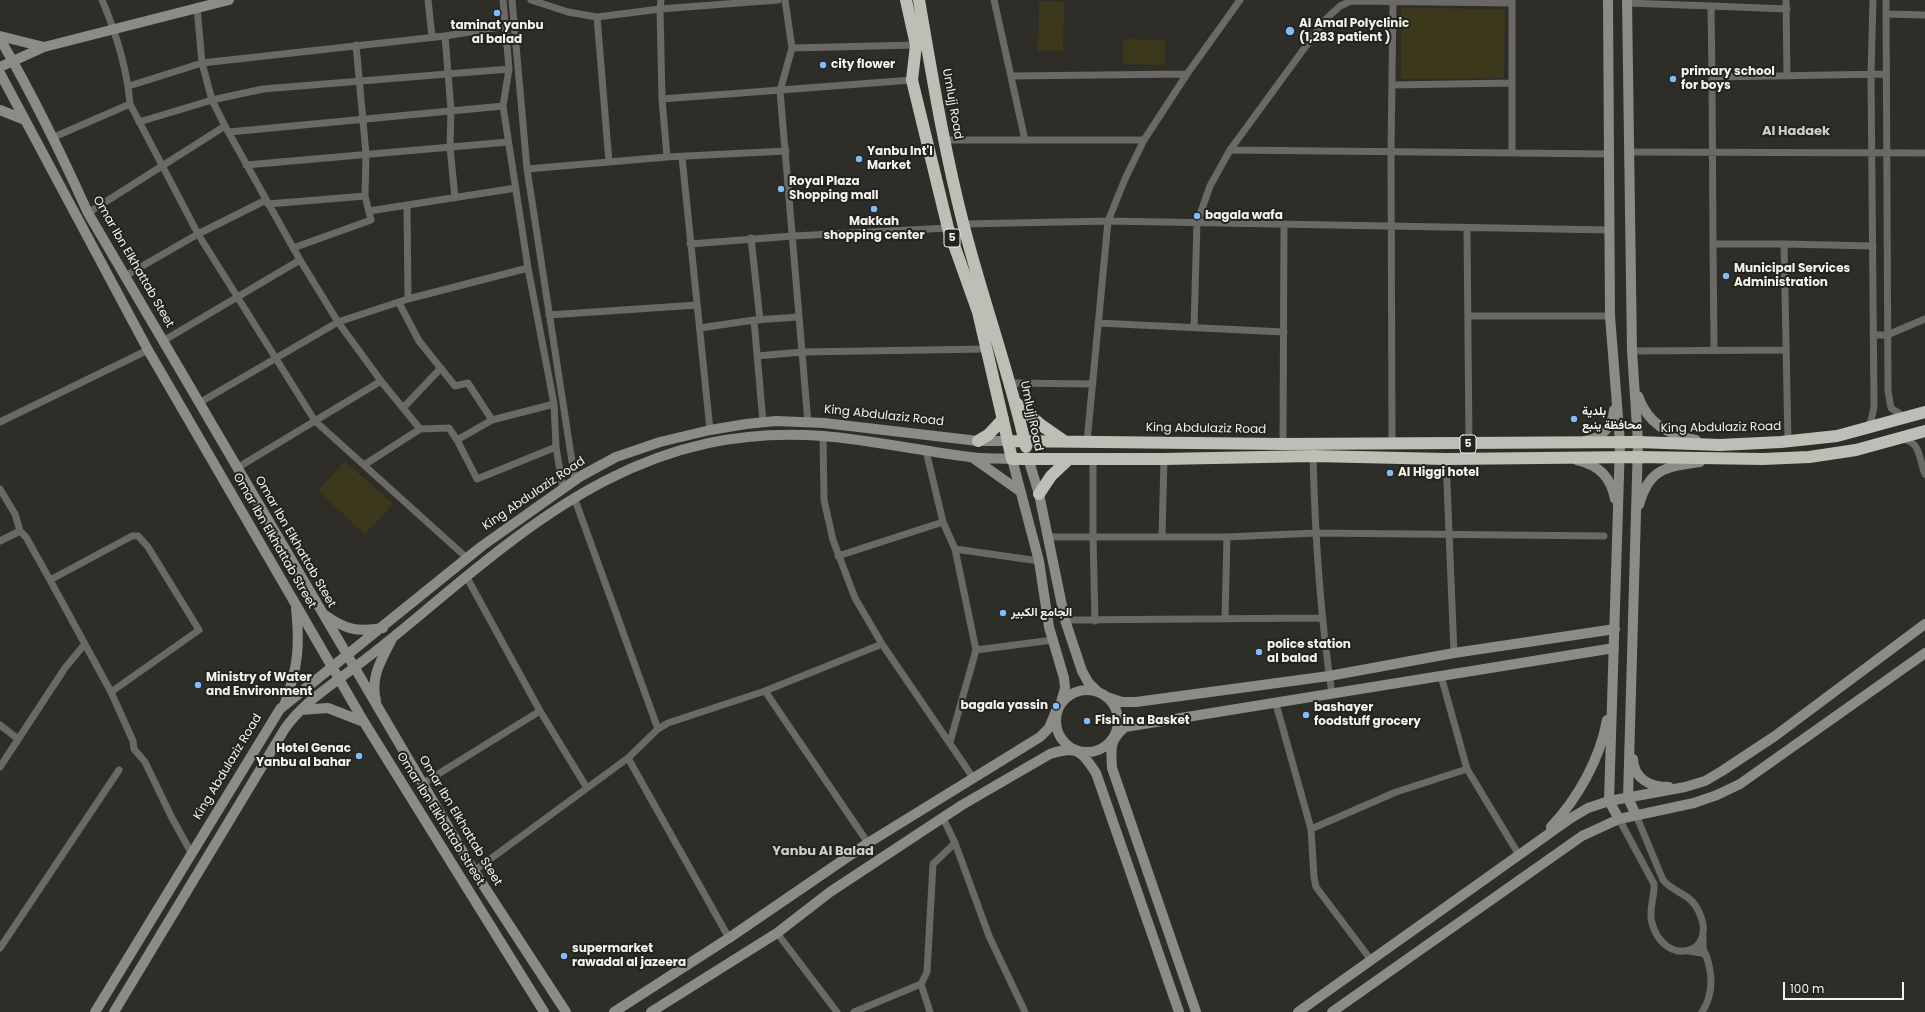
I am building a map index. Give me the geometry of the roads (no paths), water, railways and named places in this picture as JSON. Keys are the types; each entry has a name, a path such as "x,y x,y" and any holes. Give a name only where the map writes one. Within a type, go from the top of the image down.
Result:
{"highway":[{"name":"5","path":"906,0 916,45 912,80 948,228 978,312 1012,458"},
{"name":"Umlujj Road","path":"919,0 944,140 963,224 1010,383 1028,458 1012,458"},
{"path":"1015,402 1041,425 1064,441"},
{"name":"King Abdulaziz Road","path":"1008,441 1283,444 1562,444 1638,442 1720,444 1788,442 1863,431 1910,418 1925,412"},
{"path":"978,441 988,435 1003,419"},
{"name":"5","path":"1028,458 1093,460 1313,456 1446,459 1637,457 1763,459 1809,457 1856,450 1902,439 1925,431"},
{"path":"1039,494 1051,476 1069,459"}],"street":[{"path":"102,0 114,30 129,86 130,104 139,122 198,234 315,421 467,558"},
{"path":"0,67 44,47 229,0"},
{"path":"428,0 432,36"},
{"path":"503,0 509,69 503,106 528,268 554,404 556,447 563,489"},
{"path":"512,0 527,169 575,481"},
{"path":"531,0 568,12 597,17 660,9 778,0"},
{"path":"661,0 662,99 667,158"},
{"path":"785,0 792,48 780,91 808,423"},
{"path":"994,0 1025,140"},
{"path":"1087,442 1108,221 1124,179 1144,140 1187,74 1240,0"},
{"path":"1608,0 1610,316 1620,443 1609,801 1654,884 1655,892 1651,916 1654,932 1666,947 1673,951 1688,951 1706,955"},
{"path":"1786,0 1787,76"},
{"path":"1863,431 1868,426 1872,416 1874,393 1871,75 1873,0"},
{"path":"1886,0 1888,392 1891,408 1902,416 1910,418"},
{"path":"1194,327 1197,223 1210,186 1230,150 1325,20 1340,6 1351,1 1512,1 1512,153"},
{"path":"1702,1012 1707,1005 1712,988 1710,967 1703,949 1704,929 1699,911 1686,895 1668,886 1663,880 1628,798 1638,442 1632,351 1627,1 1787,9"},
{"path":"1392,444 1390,152 1394,2"},
{"path":"1711,6 1714,349"},
{"path":"197,7 202,63 212,100 246,165 300,260 338,322 381,381 420,429"},
{"path":"1886,14 1925,15"},
{"path":"597,17 609,162"},
{"path":"129,86 202,63 432,36 445,36 506,26"},
{"path":"445,36 451,110 450,147 454,198"},
{"path":"0,37 44,47"},
{"path":"0,37 21,74 3,84"},
{"path":"293,248 371,220 365,196 366,154 356,45"},
{"path":"792,48 916,45"},
{"path":"139,122 212,100 263,89 509,69"},
{"name":"Omar Ibn Elkhattab Street","path":"0,73 3,84 24,120 148,350 295,604 364,722 544,1012"},
{"name":"Omar Ibn Elkhattab Steet","path":"21,74 54,137 88,213 474,871 566,1012"},
{"path":"1011,76 1187,74"},
{"path":"1712,77 1886,74"},
{"path":"662,99 912,80"},
{"path":"1392,85 1512,83"},
{"path":"54,137 130,104"},
{"path":"88,213 163,166 227,129 363,119 503,106"},
{"path":"0,110 24,120"},
{"path":"944,140 1144,140"},
{"path":"246,165 508,142"},
{"path":"1230,150 1609,154"},
{"path":"527,169 609,162 786,151"},
{"path":"1629,152 1925,153"},
{"path":"682,157 710,430"},
{"path":"369,211 516,188"},
{"path":"125,276 198,234 267,202 365,196"},
{"path":"407,205 408,299"},
{"path":"963,224 1108,221 1610,230"},
{"path":"1283,444 1284,224"},
{"path":"690,244 751,238 948,228"},
{"path":"1467,228 1469,444"},
{"path":"751,238 757,320 757,356 763,422"},
{"path":"1713,244 1873,246"},
{"path":"1784,244 1788,442"},
{"path":"163,341 300,260"},
{"path":"199,403 338,322 408,299 528,268"},
{"path":"399,303 418,341 455,386 468,383 492,420"},
{"path":"549,315 697,305"},
{"path":"700,328 799,316"},
{"path":"1468,316 1610,316"},
{"path":"1873,335 1887,335 1925,319"},
{"path":"1098,322 1284,332"},
{"path":"757,356 802,352 987,349"},
{"path":"1632,351 1714,349 1786,350"},
{"path":"0,422 148,350"},
{"path":"403,408 441,368"},
{"path":"237,468 381,381"},
{"path":"1010,383 1093,384"},
{"path":"1634,388 1641,406 1647,414 1668,433 1720,444"},
{"path":"1874,393 1888,392"},
{"path":"1562,444 1588,440 1606,430 1614,415 1616,398"},
{"path":"457,440 492,420 554,404"},
{"name":"King Abdulaziz Road","path":"95,1012 275,716 284,704 383,628 467,558 575,481 616,457 660,442 710,430 763,422 808,423 978,441 1008,441"},
{"path":"364,465 420,429 449,428 457,440 477,479 556,447"},
{"name":"King Abdulaziz Road","path":"114,1012 284,730 299,710 393,637 466,576 574,497 617,473 680,449 748,436 780,434 823,436 973,458 1012,458"},
{"path":"823,436 824,500 838,556 855,598 882,644 974,779"},
{"path":"1902,439 1909,440 1917,448 1925,474"},
{"path":"926,451 943,522 955,549 976,650 950,742"},
{"path":"1313,456 1315,533 1322,618 1332,694"},
{"path":"1565,457 1588,463 1597,467 1604,474 1613,488 1618,517"},
{"path":"973,458 1021,492"},
{"path":"1012,458 1039,561 1053,640 1064,678 1065,688 1055,721 1057,731 1062,740 1078,751 1087,760 1096,773 1179,1012"},
{"path":"1028,458 1039,494 1065,620 1082,671 1088,682 1098,692 1122,702 1136,702 1329,676 1454,653 1615,629"},
{"path":"1636,518 1646,485 1656,474 1672,466 1720,458"},
{"path":"1162,537 1164,459"},
{"path":"1446,459 1454,653"},
{"path":"1093,460 1092,537 1095,621"},
{"path":"0,489 15,514 20,531 26,537 111,692 133,741 134,749 144,762 192,854"},
{"path":"574,497 658,729"},
{"path":"838,556 943,522"},
{"path":"0,541 20,531"},
{"path":"1048,537 1227,538 1315,533 1604,536"},
{"path":"50,580 132,536 138,536 148,547 199,630 111,692"},
{"path":"1225,618 1227,538"},
{"path":"955,549 1039,561"},
{"path":"466,576 540,711 587,788"},
{"path":"284,704 294,677 298,656 298,631 295,604"},
{"path":"322,614 345,628 366,630 383,628"},
{"path":"1065,620 1095,621 1225,618 1322,618"},
{"path":"1298,1012 1582,811 1609,801 1684,787 1704,781 1775,736 1925,624"},
{"path":"378,709 374,692 376,673 393,637"},
{"path":"976,650 1053,640"},
{"path":"0,767 66,668 84,644"},
{"path":"474,871 628,758 658,729 668,723 765,691 882,644"},
{"path":"651,1012 778,933 830,892 943,818 1050,754 1064,750 1088,752 1098,750 1107,745 1125,727 1137,724 1276,704 1614,648"},
{"path":"1332,1012 1582,836 1619,819 1694,803 1717,795 1740,784 1925,653"},
{"path":"1441,676 1467,769 1519,855"},
{"path":"614,1012 729,938 868,843 974,779 993,764 1040,737 1049,728 1059,707 1068,695 1078,691 1088,690 1098,692"},
{"path":"765,691 868,843"},
{"path":"1537,842 1563,814 1588,773 1597,754 1606,728 1613,691"},
{"path":"1107,697 1114,706 1118,716 1118,727 1114,737 1111,753 1112,768 1196,1012"},
{"path":"1276,704 1311,829 1316,887 1370,960"},
{"path":"299,710 328,708 364,722"},
{"path":"422,784 540,711"},
{"path":"0,725 18,739"},
{"path":"1630,728 1633,765 1637,774 1642,779 1659,787 1684,787"},
{"path":"628,758 729,938"},
{"path":"1311,829 1396,792 1467,769"},
{"path":"0,948 119,770"},
{"path":"943,818 955,843 989,936 1025,1012"},
{"path":"854,1012 921,984 927,972 933,864 955,843"},
{"path":"778,933 837,1012"},
{"path":"1688,951 1695,948 1703,936"},
{"path":"921,984 930,1012"}],"place":[{"name":"taminat yanbu al balad","path":"497,13"},
{"name":"Al Amal Polyclinic (1,283 patient )","path":"1290,31"},
{"name":"city flower","path":"823,65"},
{"name":"primary school for boys","path":"1673,79"},
{"name":"Yanbu Int'l Market","path":"859,159"},
{"name":"Royal Plaza Shopping mall","path":"781,189"},
{"name":"Makkah shopping center","path":"874,209"},
{"name":"bagala wafa","path":"1197,216"},
{"name":"Municipal Services Administration","path":"1726,276"},
{"name":"بلدية محافظة ينبع","path":"1574,419"},
{"name":"Al Higgi hotel","path":"1390,473"},
{"name":"الجامع الكبير","path":"1003,613"},
{"name":"police station al balad","path":"1259,652"},
{"name":"Ministry of Water and Environment","path":"198,685"},
{"name":"bagala yassin","path":"1056,706"},
{"name":"bashayer foodstuff grocery","path":"1306,715"},
{"name":"Fish in a Basket","path":"1087,721"},
{"name":"Hotel Genac Yanbu al bahar","path":"359,756"},
{"name":"supermarket rawadal al jazeera","path":"564,956"}],"district":[{"name":"Al Hadaek","path":"1796,132"},
{"name":"Yanbu Al Balad","path":"823,852"}]}
